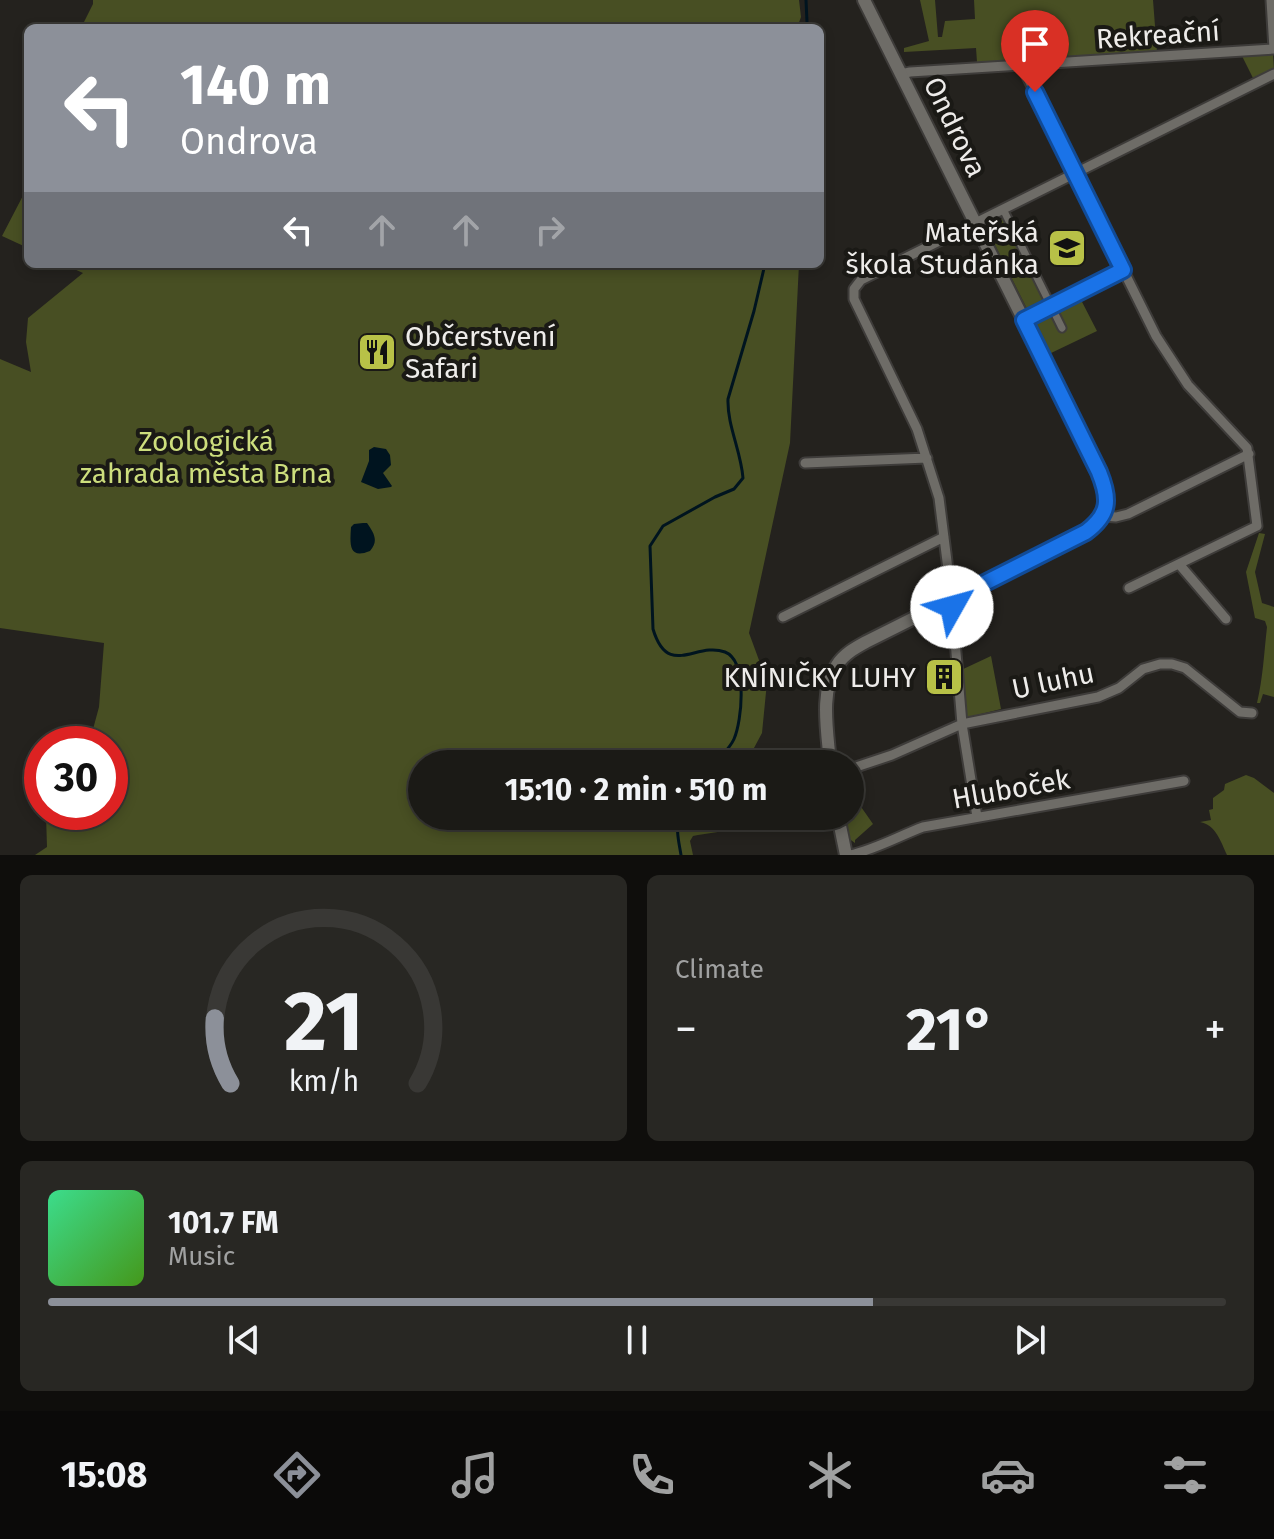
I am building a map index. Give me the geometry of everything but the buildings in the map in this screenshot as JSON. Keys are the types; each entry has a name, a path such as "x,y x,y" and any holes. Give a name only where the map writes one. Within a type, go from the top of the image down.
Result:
{"street":[{"name":"Ondrova","path":"864,0 1101,478 1107,502 1103,516"},
{"path":"1271,0 1274,49"},
{"name":"Rekreační","path":"901,74 1274,49"},
{"path":"1022,66 1156,336 1188,385 1247,448 1249,454 1262,527 1129,588"},
{"path":"977,817 962,724 939,498 917,429 854,299 854,289 861,280 1274,74"},
{"name":"Ondrova","path":"1003,209 1062,328"},
{"path":"1024,320 1123,270"},
{"path":"830,750 830,682 836,666 849,652 1078,536 1103,516 1128,514 1249,454"},
{"path":"805,463 927,458"},
{"path":"783,617 944,537"},
{"path":"1179,564 1226,619"},
{"name":"U luhu","path":"864,764 962,724 1098,697 1119,688 1143,669 1160,664 1185,668 1240,712 1252,713"},
{"name":"Hluboček","path":"848,855 867,852 923,827 1184,781"},
{"path":"842,830 848,855"}],"green space":[{"path":"93,0 799,0 801,17 798,24 83,24"},
{"path":"920,0 935,0 938,37 942,37 945,21 975,19 974,0 1153,0 1157,52 1005,60 1005,64 998,64 998,61 977,62 976,48 904,52 904,48 929,41"},
{"path":"1273,53 1274,70 1253,78 1242,56"},
{"path":"24,194 24,246 2,236"},
{"path":"1010,215 1054,298 1028,311 986,227"},
{"name":"Zoologická zahrada města Brna","path":"72,268 799,268 790,443 749,633 767,682 762,733 753,750 408,750 408,830 732,830 693,836 690,841 693,855 35,855 47,847 46,830 128,830 128,726 94,726 99,707 104,643 0,628 0,359 31,372 26,342 28,318 83,273"},
{"path":"1080,298 1097,331 1049,354 1033,322"},
{"path":"1259,533 1265,534 1255,572 1262,603 1274,607 1274,697 1263,694 1260,703 1257,703 1267,627 1265,621 1255,618 1246,572"},
{"path":"991,656 1001,709 965,718 959,671"},
{"path":"1246,775 1274,793 1274,855 1227,855 1214,830 1200,822 1211,820 1209,810 1213,809 1213,798 1224,790 1225,784"},
{"path":"864,811 873,824 855,843 848,838 847,830 864,830"}],"water":[{"path":"374,447 386,449 390,455 391,465 383,473 391,487 378,489 361,482 369,461 369,450"},
{"path":"367,523 372,530 374,544 370,551 354,552 351,527"}],"waterway":[{"path":"806,0 806,24"},
{"path":"727,750 737,730 741,706 737,667 725,652 714,650 675,655 666,652 659,644 653,629 650,546 663,526 734,489 743,478 728,399 764,268"},
{"path":"678,830 681,855"}],"place":[{"name":"Mateřská škola Studánka","path":"1067,248"},
{"name":"Občerstvení Safari","path":"377,352"},
{"name":"KNÍNIČKY LUHY","path":"944,677"}],"route":[{"path":"952,607 951,600 1086,532 1101,519 1106,505 1105,487 1099,472 1024,320 1123,270 1035,92"}]}
